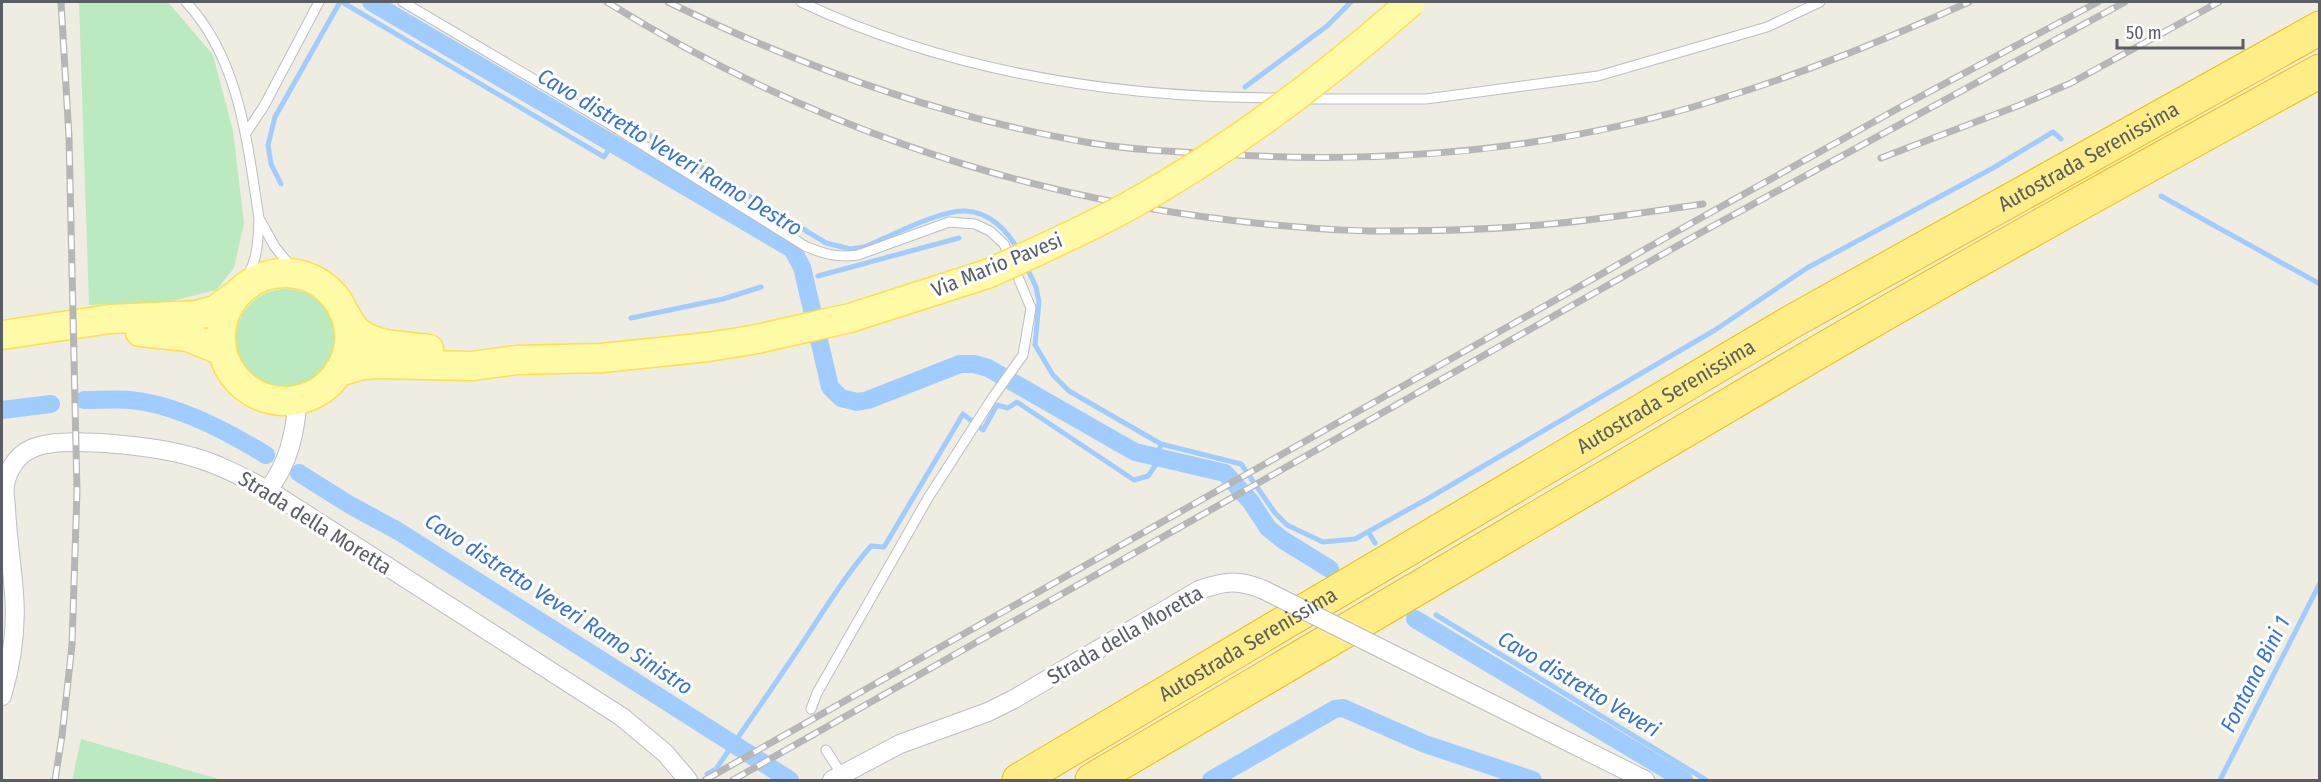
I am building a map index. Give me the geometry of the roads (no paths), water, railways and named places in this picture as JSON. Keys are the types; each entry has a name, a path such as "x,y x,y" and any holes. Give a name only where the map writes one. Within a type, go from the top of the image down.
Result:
{"highway":[{"name":"Autostrada Serenissima","path":"1019,780 1793,321 2319,28"},
{"name":"Autostrada Serenissima","path":"1092,780 1375,616 1812,357 2113,184 2319,72"}],"main road":[{"name":"Via Mario Pavesi","path":"517,360 602,358 752,340 815,326 891,305 987,274 1081,230 1170,182 1290,101 1370,38 1411,2"},
{"path":"2,335 126,318 197,315 215,310 253,281 273,273 295,273 315,280 332,293 354,328 361,334 380,342 517,360"},
{"path":"236,295 225,312 221,331 222,351 229,369 242,385 259,395 278,400 298,399 320,389 338,372 346,353 349,332 344,311"},
{"path":"85,324 108,329 176,334 199,340 222,351"},
{"path":"338,372 362,365 450,367 517,360"}],"street":[{"path":"268,490 279,475 290,450 296,430 298,399"},
{"name":"Strada della Moretta","path":"2,696 14,643 14,593 7,533 5,486 9,471 18,458 31,448 54,443 123,444 194,457 230,471 268,490 622,717 665,753 688,780"},
{"name":"Strada della Moretta","path":"837,778 900,744 988,712 1014,699 1199,590 1218,584 1240,582 1264,590 1645,780"}],"lane":[{"path":"186,2 204,21 228,67 246,133 259,218 257,256 253,269 236,295"},
{"path":"246,133 264,105 319,2"},
{"path":"403,2 606,122 805,246 829,256 842,258 858,255 949,222 975,224 990,231 1004,244 1031,308 1023,355 972,430 912,527 817,693 811,709"},
{"path":"801,2 838,19 949,56 1071,82 1122,90 1199,97 1402,99 1426,99 1598,76 1767,27 1820,2"},
{"path":"259,218 276,247 293,269 315,280"},
{"path":"826,750 837,778"}],"waterway":[{"path":"281,184 271,164 268,145 275,117 340,2"},
{"path":"342,2 604,157 609,149"},
{"name":"Cavo distretto Veveri Ramo Destro","path":"371,2 792,249 802,267 830,387 841,398 857,402 868,400 960,364 974,364 988,368 1135,452 1225,473 1251,502 1268,528 1330,569"},
{"name":"Cavo distretto Veveri","path":"1245,87 1327,26 1351,2"},
{"path":"626,121 826,243 850,249 864,247 943,214 966,211 983,215 998,224 1010,237 1019,252"},
{"path":"1026,266 1036,287 1039,302 1035,345 1053,375 1069,391 1161,444 1241,464 1275,513 1287,525 1323,542 1355,539 1715,330 1807,268 1993,168 2053,132 2061,139"},
{"name":"Fontana Bini 1","path":"2161,196 2320,284"},
{"name":"Cavo distretto Veveri","path":"818,276 959,238"},
{"name":"Cavo distretto Veveri","path":"631,318 723,299 761,287"},
{"name":"Cavo distretto Veveri Ramo Sinistro","path":"84,400 130,400 165,407 218,428 266,455"},
{"path":"707,774 716,769 859,560 871,546 884,547 963,414 983,430 997,405 1008,408 1017,402 1134,480 1148,476 1155,466 1161,444"},
{"name":"Cavo distretto Veveri Ramo Sinistro","path":"2,410 51,404"},
{"name":"Cavo distretto Veveri Ramo Sinistro","path":"299,473 350,505 398,531 790,780"},
{"name":"Cavo distretto Veveri","path":"1369,533 1375,543"},
{"name":"Fontana Bini 1","path":"2220,780 2320,583"},
{"name":"Cavo distretto Veveri","path":"1436,615 1706,780"},
{"name":"Cavo distretto Veveri Ramo Destro","path":"1415,619 1684,780"},
{"name":"Cavo distretto Veveri Ramo Sinistro","path":"1211,780 1335,709 1343,708 1425,744 1533,780"}],"railway":[{"path":"55,780 72,645 77,491 69,137 61,2"},
{"path":"607,2 679,44 752,82 828,116 906,145 985,170 1065,191 1147,208 1287,226 1405,231 1539,225 1703,204"},
{"path":"668,2 822,69 874,88 981,120 1107,145 1283,157 1408,155 1470,150 1594,132 1748,90 1875,42 1969,2"},
{"path":"705,780 1697,220 1897,109 2098,2"},
{"path":"733,780 1702,232 2125,2"},
{"path":"1881,158 2071,83 2219,2"}]}
